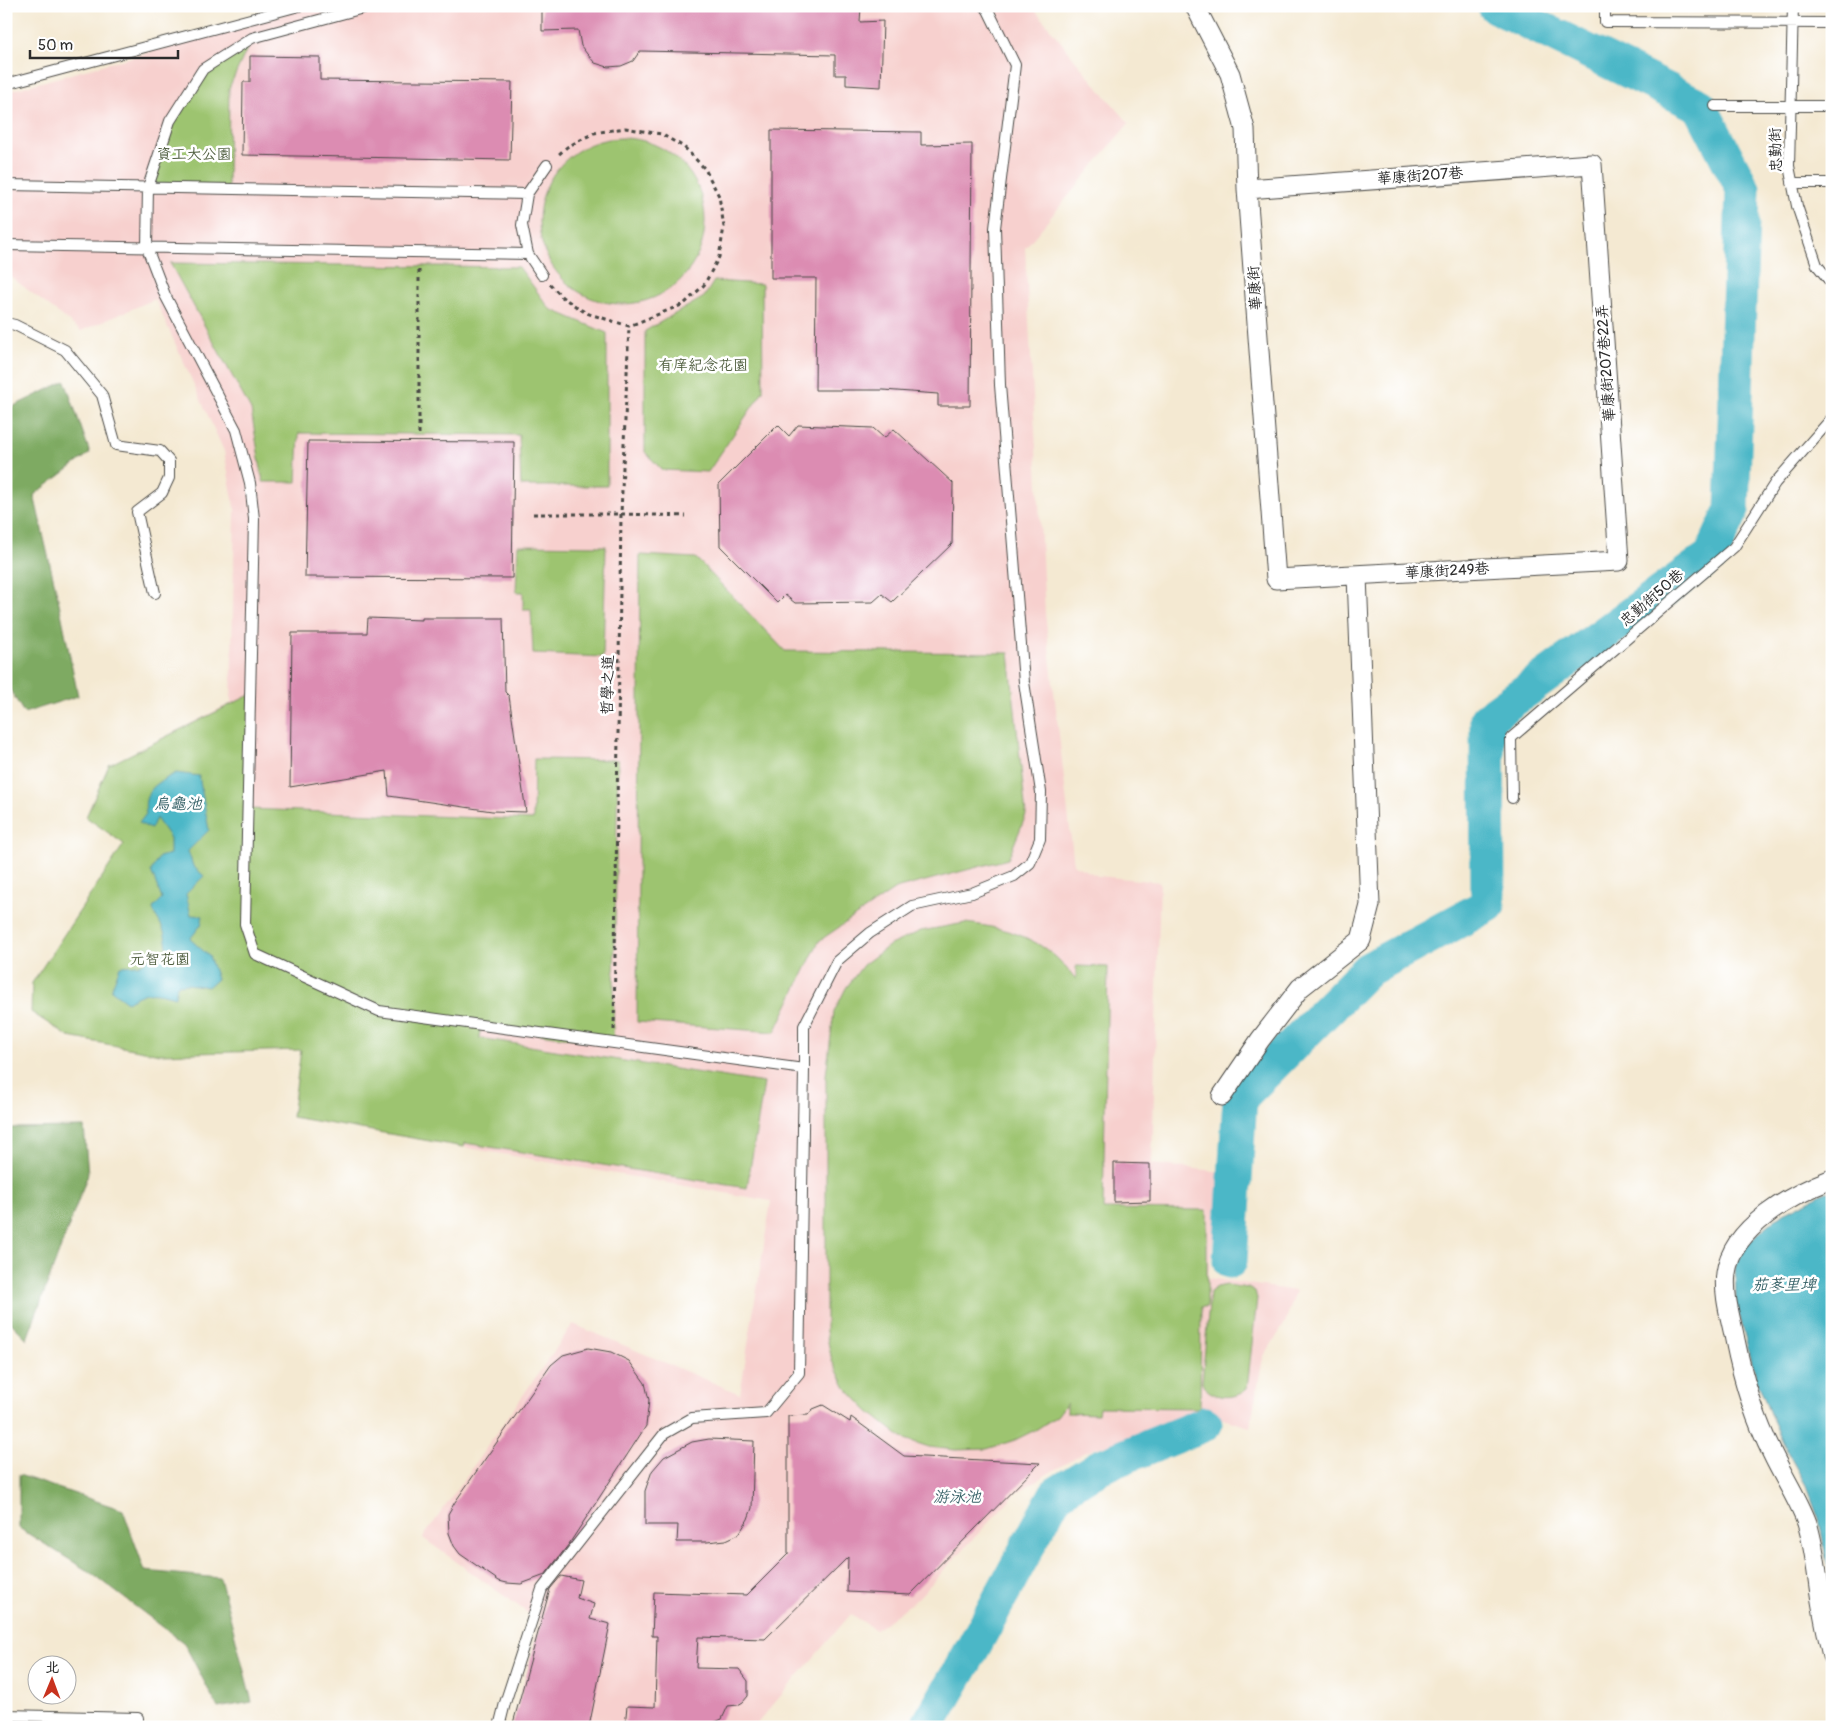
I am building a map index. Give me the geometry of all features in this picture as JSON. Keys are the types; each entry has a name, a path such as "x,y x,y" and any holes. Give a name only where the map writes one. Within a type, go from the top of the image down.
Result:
{"street":[{"name":"華康街","path":"1195,6 1230,74 1245,129 1247,189 1276,580"},
{"name":"華康街207巷","path":"1247,189 1592,164"},
{"name":"華康街207巷22弄","path":"1592,164 1619,561"},
{"name":"華康街249巷","path":"1276,580 1619,561"},
{"path":"1222,1096 1260,1040 1300,988 1361,940 1370,904 1357,576"},
{"path":"1832,1179 1810,1188 1778,1207 1750,1228 1734,1252 1726,1273 1726,1296 1740,1361 1753,1408 1773,1455 1799,1503 1813,1543 1832,1656"}],"lane":[{"path":"6,84 299,6"},
{"path":"371,6 252,38 203,69 170,121 148,187 147,248 164,295 236,430 250,483 254,519 245,924 255,954 379,1012 804,1069"},
{"path":"500,1727 505,1703 542,1590 664,1434 692,1418 766,1413 799,1373 804,1026 837,961 870,933 912,906 972,893 1014,876 1030,863 1040,839 1041,792 1024,682 1000,385 995,228 1015,65 988,10 984,6"},
{"path":"1605,6 1605,22 1832,23"},
{"name":"忠勤街","path":"1793,6 1789,166 1797,206 1817,266 1832,284"},
{"path":"1715,106 1832,106"},
{"path":"542,275 528,254 522,225 527,194 547,165"},
{"path":"1792,182 1832,183"},
{"path":"6,185 527,194"},
{"path":"6,245 528,254"},
{"path":"6,323 14,325 65,350 102,395 116,445 160,451 169,461 169,478 162,492 137,512 156,592"},
{"name":"忠勤街50巷","path":"1512,798 1511,738 1734,547 1775,482 1832,418"},
{"path":"6,1715 58,1722 138,1718 138,1727"}],"path":[{"path":"542,275 562,297 586,314 629,326 684,304 704,284 719,257 724,227 719,196 705,169 684,147 661,134 625,128 594,133 567,148 547,165"},
{"path":"419,251 419,434"},
{"name":"哲學之道","path":"613,1044 621,514 629,326"},
{"path":"532,514 686,516"}],"shaded area":[{"path":"315,6 1032,6 1129,123 1025,248 1045,613 1074,865 1098,876 1160,882 1152,1164 1223,1172 1208,1278 1296,1291 1285,1323 1263,1358 1250,1427 1199,1412 1083,1453 1017,1492 917,1599 876,1630 851,1614 754,1727 512,1727 545,1625 423,1538 573,1324 740,1394 771,1201 292,1117 301,1050 160,1054 69,1037 31,1012 32,983 124,844 86,817 109,765 231,703 235,510 224,451 155,299 81,331 6,273 6,92"}],"green space":[{"name":"資工大公園","path":"252,38 229,88 228,189 148,187 167,128 203,69"},
{"path":"622,138 654,144 681,162 699,189 705,221 699,253 681,280 654,298 622,304 590,298 563,280 545,253 539,221 545,189 563,162 590,144"},
{"path":"170,263 519,267 550,309 607,333 607,486 521,486 519,435 299,433 297,482 263,482 251,410"},
{"name":"有庠紀念花園","path":"714,281 762,284 763,391 708,472 662,470 645,452 645,331 704,297"},
{"path":"65,381 90,453 34,495 78,696 24,713 6,683 6,410"},
{"path":"518,545 606,546 603,657 533,654 531,609 523,609 523,592 516,592"},
{"path":"640,555 696,558 785,651 1009,653 1026,815 1008,859 895,889 819,941 775,1032 637,1022"},
{"name":"元智花園","path":"250,695 248,809 533,820 534,759 618,760 613,1044 481,1026 479,1038 764,1083 747,1188 465,1143 464,1147 292,1117 301,1050 160,1054 69,1037 31,1012 32,983 124,844 86,817 109,765"},
{"path":"965,923 1014,933 1037,943 1058,959 1076,979 1076,966 1108,967 1103,1209 1207,1210 1207,1307 1201,1307 1200,1408 1099,1407 1098,1414 1067,1413 1067,1403 1057,1416 1037,1429 1015,1440 987,1449 955,1450 929,1447 902,1438 868,1411 846,1388 832,1361 826,1332 826,1075 834,1012 846,988 863,965 890,945 921,931"},
{"path":"84,1127 88,1174 27,1339 6,1318 6,1142 9,1128"},
{"path":"1227,1285 1248,1288 1255,1292 1257,1298 1247,1389 1242,1393 1229,1397 1210,1392 1202,1382 1210,1292 1217,1287"},
{"path":"19,1475 123,1510 145,1571 220,1578 252,1702 218,1708 184,1643 91,1573 19,1528"}],"water":[{"name":"烏龜池","path":"176,773 199,776 209,830 188,851 193,866 204,876 186,894 191,915 203,916 201,925 190,939 209,956 217,979 208,987 187,984 177,985 175,997 150,993 140,995 127,1002 111,990 120,966 138,965 167,949 162,926 153,910 162,899 151,871 159,857 170,854 170,838 156,818 151,829 139,823 146,814 146,799 152,788"},
{"name":"茄苳里埤","path":"1832,1189 1832,1592 1819,1519 1808,1489 1788,1453 1757,1380 1736,1303 1735,1268 1746,1245 1767,1226 1784,1213"}],"building":[{"path":"542,6 861,6 860,22 883,21 881,87 846,85 846,75 835,75 835,55 640,51 633,61 621,66 608,67 595,63 587,54 581,46 578,30 542,31"},
{"path":"250,56 320,57 320,80 512,82 510,160 242,155 243,82 250,82"},
{"path":"771,130 921,132 921,145 972,144 970,406 938,406 938,394 883,390 815,390 816,278 771,278"},
{"path":"778,425 789,436 798,425 873,428 884,438 894,429 953,483 952,544 892,602 882,594 873,602 795,603 785,595 777,603 720,546 719,484"},
{"path":"308,441 514,442 512,578 305,577"},
{"path":"368,618 422,620 422,618 503,618 505,692 509,696 526,812 492,811 389,796 387,771 290,787 292,633 367,633"},
{"path":"1114,1163 1150,1164 1150,1201 1114,1202"},
{"path":"588,1348 611,1352 629,1361 645,1383 649,1400 646,1426 569,1544 545,1575 521,1584 499,1581 460,1554 454,1546 449,1533 448,1514 551,1365 563,1355"},
{"path":"823,1405 850,1422 851,1417 904,1456 1040,1463 910,1595 847,1592 848,1557 765,1639 698,1637 696,1668 739,1669 748,1681 748,1696 738,1705 728,1706 722,1719 704,1727 625,1727 627,1706 655,1707 657,1636 652,1636 654,1592 747,1595 788,1554 788,1416 808,1415 813,1409"},
{"path":"709,1439 754,1441 752,1508 739,1534 726,1540 677,1542 678,1525 645,1525 645,1491 652,1471 664,1457 692,1442"},
{"path":"561,1576 581,1580 577,1598 594,1604 590,1619 610,1624 589,1727 512,1727 550,1589"}],"waterway":[{"path":"1230,1261 1240,1098 1367,970 1488,905 1487,719 1711,556 1732,510 1743,189 1700,106 1495,6"},
{"path":"927,1727 974,1646 1056,1494 1099,1467 1205,1424"}],"water label":[{"name":"游泳池","path":"957,1497"}]}
